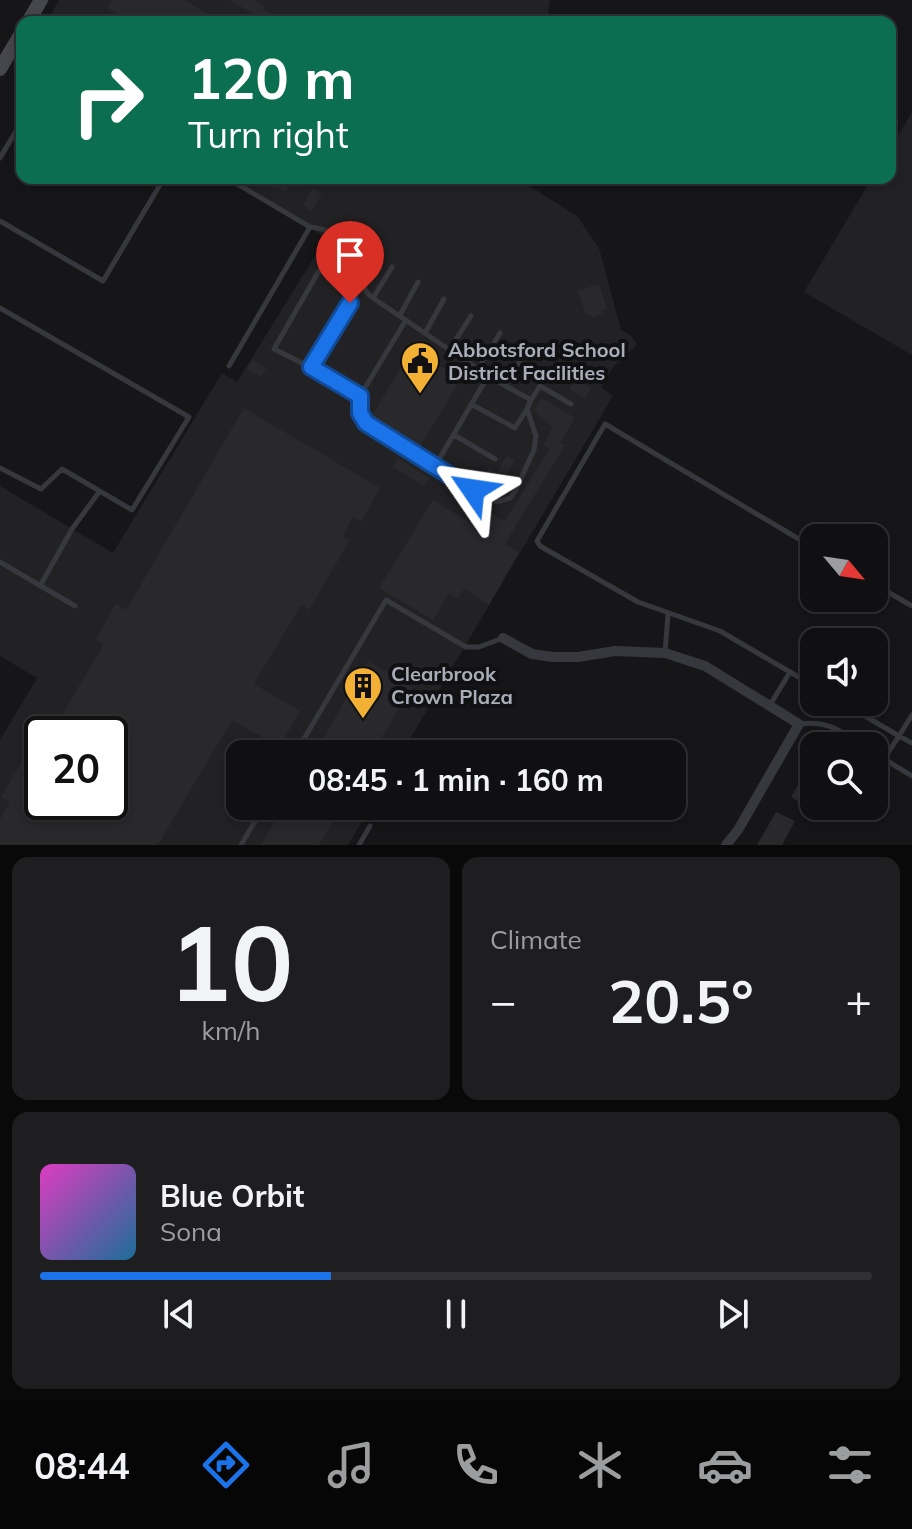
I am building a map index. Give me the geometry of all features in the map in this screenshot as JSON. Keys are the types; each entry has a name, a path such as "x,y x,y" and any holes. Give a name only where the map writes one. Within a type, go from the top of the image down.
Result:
{"street":[{"path":"0,69 16,53"},
{"path":"503,638 532,654 553,657 578,657 615,651 665,653 705,666 799,724 738,830 726,845"}],"lane":[{"path":"0,158 16,131"},
{"path":"0,221 103,281 160,184"},
{"path":"237,184 310,227 322,228 339,236 347,242 368,294 488,376 531,400"},
{"path":"229,366 310,227"},
{"path":"339,236 274,349 360,396"},
{"path":"373,298 392,267"},
{"path":"311,367 363,282"},
{"path":"400,315 418,282"},
{"path":"425,333 444,299"},
{"path":"0,308 189,417 132,510 62,469 41,489 0,468"},
{"path":"450,349 471,316"},
{"path":"406,320 360,396 360,413 366,423 497,502 510,498 534,450 536,436 527,409"},
{"path":"479,368 500,333"},
{"path":"506,385 526,351"},
{"path":"435,466 488,376"},
{"path":"471,404 515,428 540,386 571,404"},
{"path":"800,540 605,424 538,536 538,543 638,602 720,631 800,678"},
{"path":"454,435 495,459"},
{"path":"40,586 72,529 99,492"},
{"path":"0,562 75,606"},
{"path":"888,592 912,606"},
{"path":"303,740 386,600 466,647 479,647 503,638"},
{"path":"665,653 668,614"},
{"path":"769,706 790,672"},
{"path":"888,753 912,715"},
{"path":"865,716 912,743"},
{"path":"799,724 818,722 842,732"},
{"path":"888,761 912,776"},
{"path":"241,845 256,820"},
{"path":"359,845 370,826"}],"shaded area":[{"path":"59,0 550,0 548,16 50,16"},
{"path":"912,112 912,355 804,292 868,184 896,184 896,139"},
{"path":"238,184 526,184 577,216 599,248 621,330 632,336 637,345 614,366 601,387 613,396 409,740 226,740 226,820 363,820 348,845 0,845 0,740 37,678 0,656 0,486 113,553 222,373 237,382 326,238"}],"building":[{"path":"112,0 184,0 212,16 117,16 107,8"},
{"path":"229,0 254,0 270,13 268,16 257,16"},
{"path":"266,184 290,184 285,192 276,187 275,190"},
{"path":"313,188 322,194 311,211 303,205"},
{"path":"599,284 607,309 602,310 604,314 592,318 591,314 586,315 578,291"},
{"path":"412,349 461,379 419,448 370,419"},
{"path":"252,360 266,368 261,377 247,369"},
{"path":"575,379 591,388 585,398 569,389"},
{"path":"542,398 575,418 560,443 565,445 505,544 519,552 489,605 464,589 458,599 449,593 433,620 379,588 433,500 471,523 480,508 505,521 549,449 543,445 553,428 534,411"},
{"path":"244,408 380,488 361,522 353,517 343,536 350,540 309,610 301,605 254,684 300,711 283,740 267,740 232,720 158,845 0,845 0,819 10,802 1,797 22,761 24,820 128,820 128,716 62,716 103,645 95,640 116,604 126,610"},
{"path":"506,456 515,460 495,494 479,484 489,468 497,473"},
{"path":"398,458 429,478 424,486 393,467"},
{"name":"Clearbrook Crown Plaza","path":"368,661 412,687 380,740 322,740"},
{"path":"800,781 800,803 791,797"},
{"path":"776,812 795,821 782,845 757,845"},
{"path":"276,820 334,820 319,845 261,845"}],"place":[{"name":"Abbotsford School District Facilities","path":"420,395"},
{"name":"Clearbrook Crown Plaza","path":"363,720"}],"route":[{"path":"350,303 311,367 360,396 360,413 366,423 473,490"}]}
